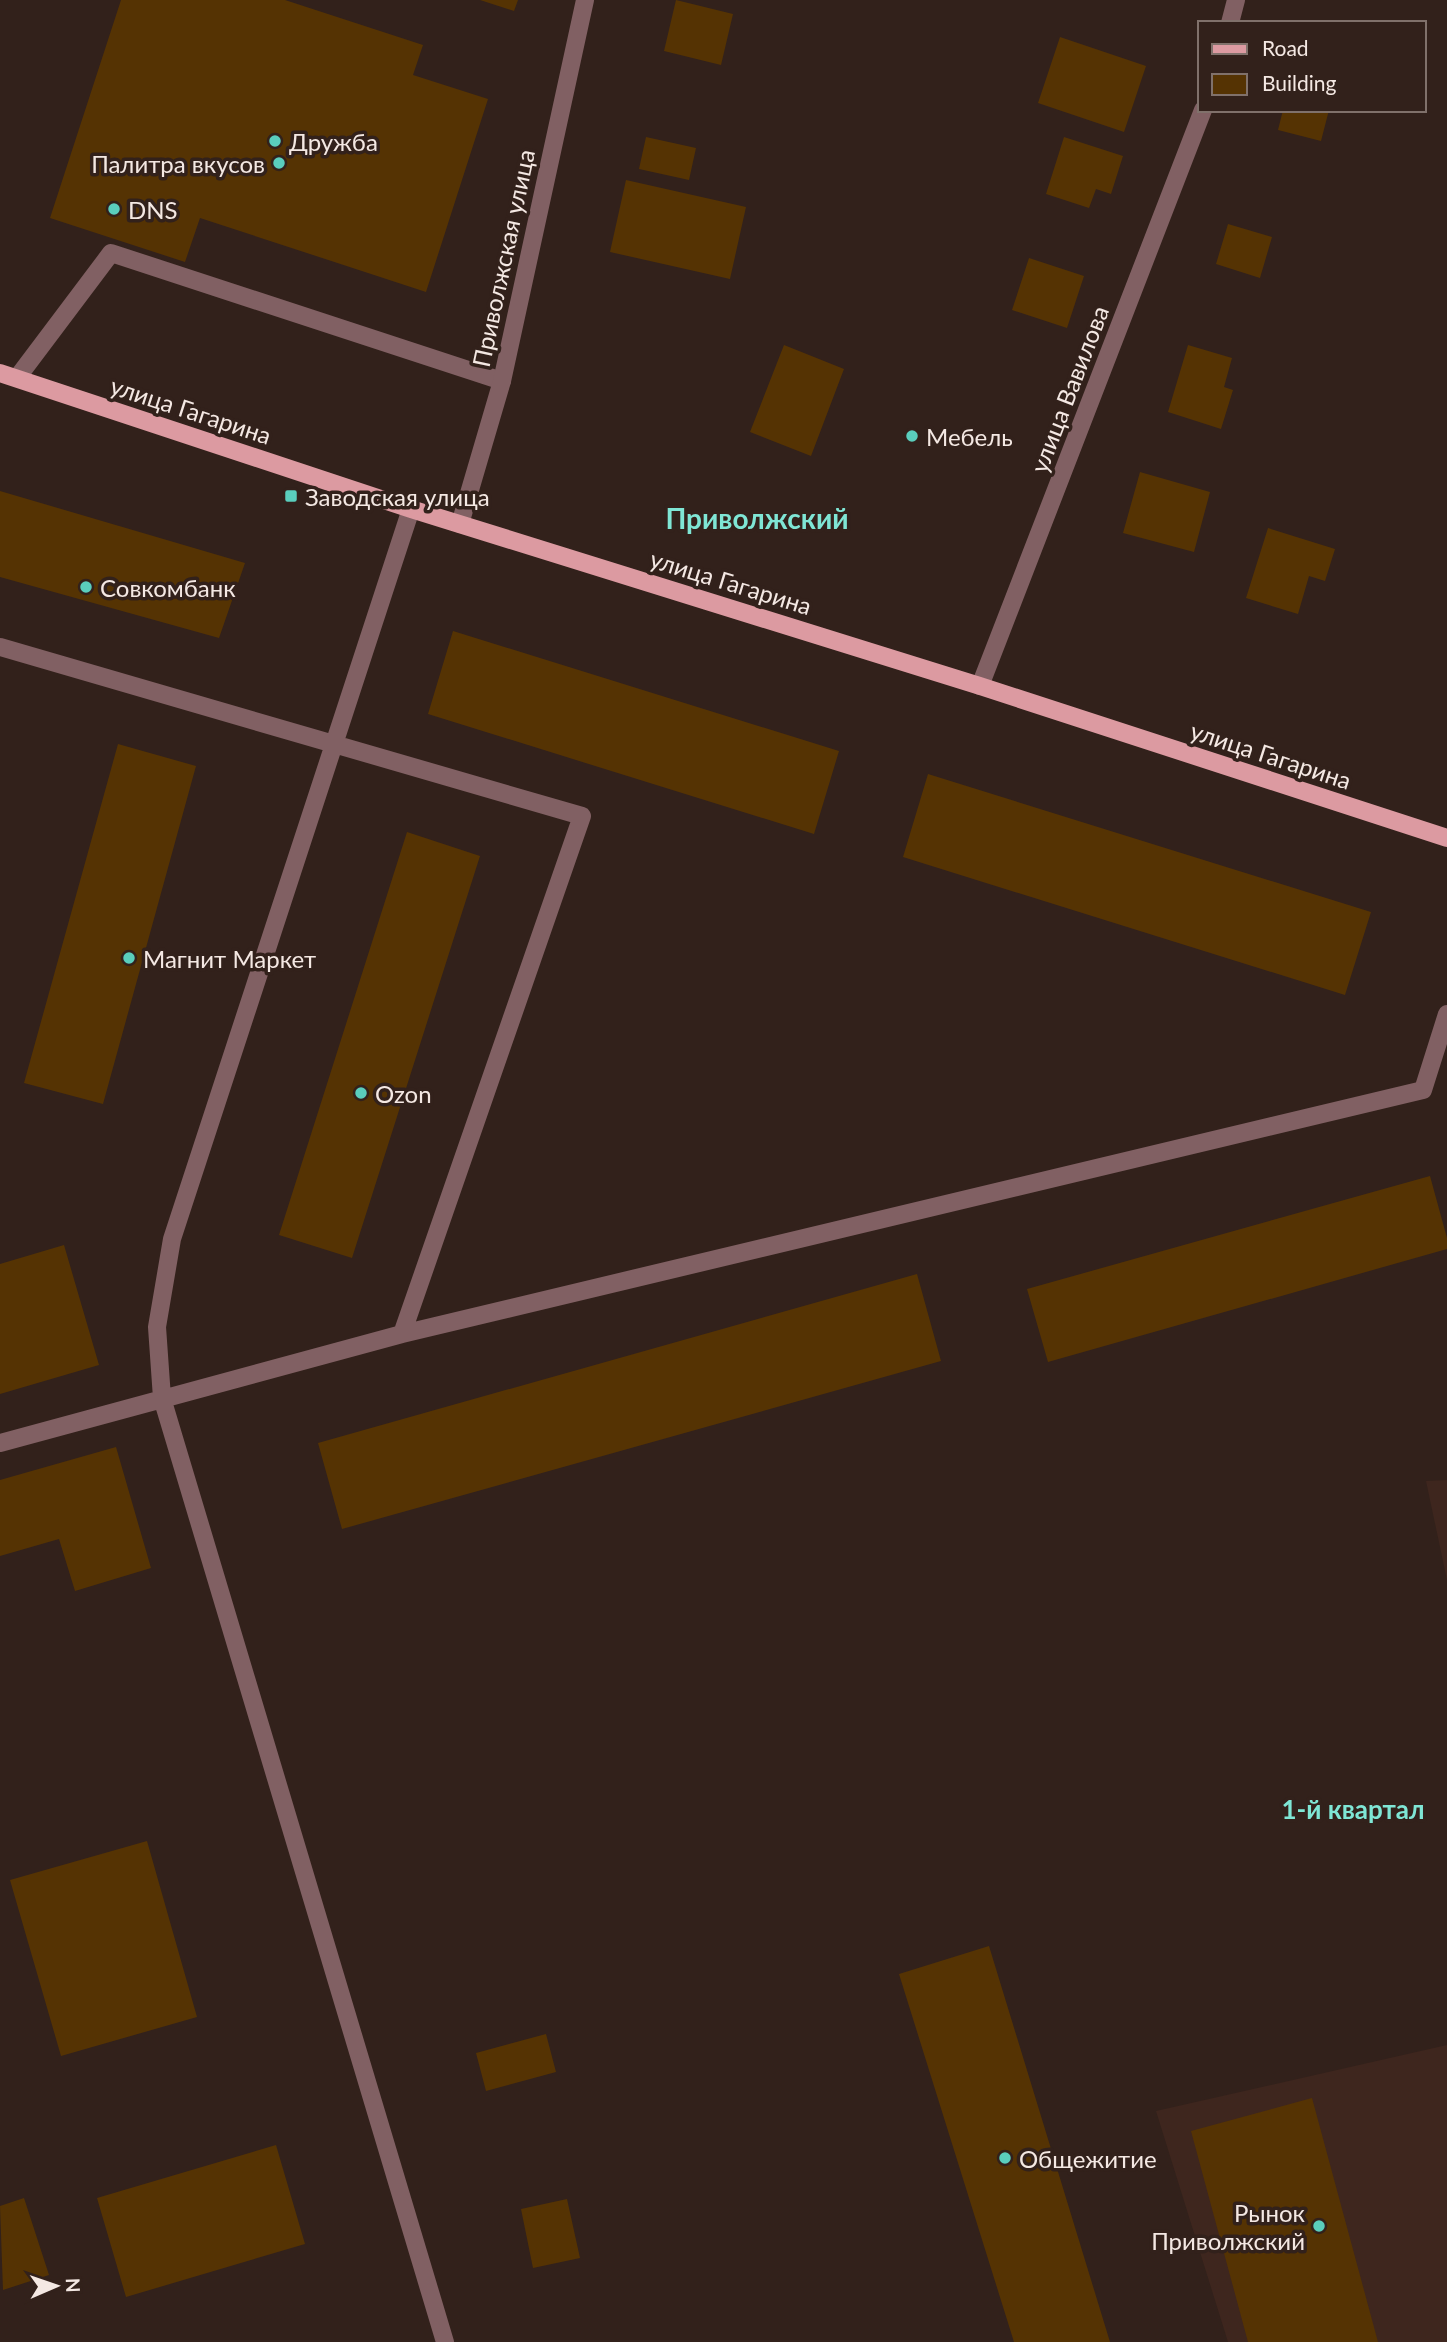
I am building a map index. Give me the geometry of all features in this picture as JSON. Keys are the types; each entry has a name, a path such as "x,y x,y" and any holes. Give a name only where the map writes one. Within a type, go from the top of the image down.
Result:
{"main road":[{"name":"улица Гагарина","path":"9,376 411,509 980,686 1447,838"}],"street":[{"name":"Приволжская улица","path":"460,524 502,381 585,0"},
{"path":"1231,21 1236,0"},
{"name":"улица Вавилова","path":"980,686 1202,112"},
{"path":"9,376 110,253 502,381"},
{"path":"411,509 172,1239 157,1327 162,1398 445,2342"},
{"path":"0,648 582,817 402,1334"},
{"path":"0,1443 402,1334 1423,1090 1447,1014"}],"shaded area":[{"path":"1447,1480 1447,1580 1426,1481"},
{"name":"Рынок Приволжский","path":"1447,2045 1447,2342 1228,2342 1156,2111"}],"building":[{"name":"Дружба","path":"121,0 285,0 423,45 413,75 488,99 426,292 200,218 185,262 50,218"},
{"path":"480,0 518,0 514,11"},
{"path":"676,0 733,14 721,65 664,51"},
{"path":"1060,37 1146,66 1124,132 1038,103"},
{"path":"1282,112 1328,112 1321,141 1278,130"},
{"path":"646,137 696,148 689,180 639,169"},
{"path":"1064,137 1123,156 1111,194 1096,189 1089,208 1046,194"},
{"path":"626,180 746,207 730,279 610,252"},
{"path":"1228,224 1272,237 1260,278 1216,264"},
{"path":"1029,258 1084,276 1067,328 1012,310"},
{"path":"784,345 844,369 811,456 750,432"},
{"path":"1188,345 1232,358 1224,387 1233,390 1221,429 1168,412"},
{"path":"1140,472 1210,492 1194,552 1123,533"},
{"path":"0,491 245,563 219,638 0,577"},
{"path":"1268,528 1335,549 1325,581 1309,576 1298,614 1246,598"},
{"path":"453,631 839,751 814,834 428,714"},
{"path":"118,744 196,766 103,1104 24,1083"},
{"path":"928,774 1371,912 1345,995 903,857"},
{"path":"407,832 480,856 352,1258 279,1235"},
{"path":"1430,1176 1447,1238 1447,1249 1048,1362 1027,1289"},
{"path":"64,1245 99,1365 0,1394 0,1264"},
{"path":"917,1274 941,1361 342,1529 318,1443"},
{"path":"116,1447 151,1568 75,1591 59,1539 0,1556 0,1480"},
{"path":"147,1841 197,2017 61,2056 10,1880"},
{"name":"Общежитие","path":"989,1946 1110,2342 1014,2342 899,1974"},
{"path":"546,2034 556,2072 486,2091 476,2053"},
{"path":"1312,2098 1378,2342 1248,2342 1191,2131"},
{"path":"276,2145 305,2244 126,2297 97,2198"},
{"path":"24,2198 49,2275 3,2290 0,2206"},
{"path":"567,2199 580,2258 533,2268 521,2209"}],"place":[{"name":"Дружба","path":"275,141"},
{"name":"Палитра вкусов","path":"279,163"},
{"name":"DNS","path":"114,209"},
{"name":"Мебель","path":"912,436"},
{"name":"Заводская улица","path":"291,496"},
{"name":"Совкомбанк","path":"86,587"},
{"name":"Магнит Маркет","path":"129,958"},
{"name":"Ozon","path":"361,1093"},
{"name":"Общежитие","path":"1005,2158"},
{"name":"Рынок Приволжский","path":"1319,2226"}],"district":[{"name":"Приволжский","path":"757,518"},
{"name":"1-й квартал","path":"1353,1809"}]}
